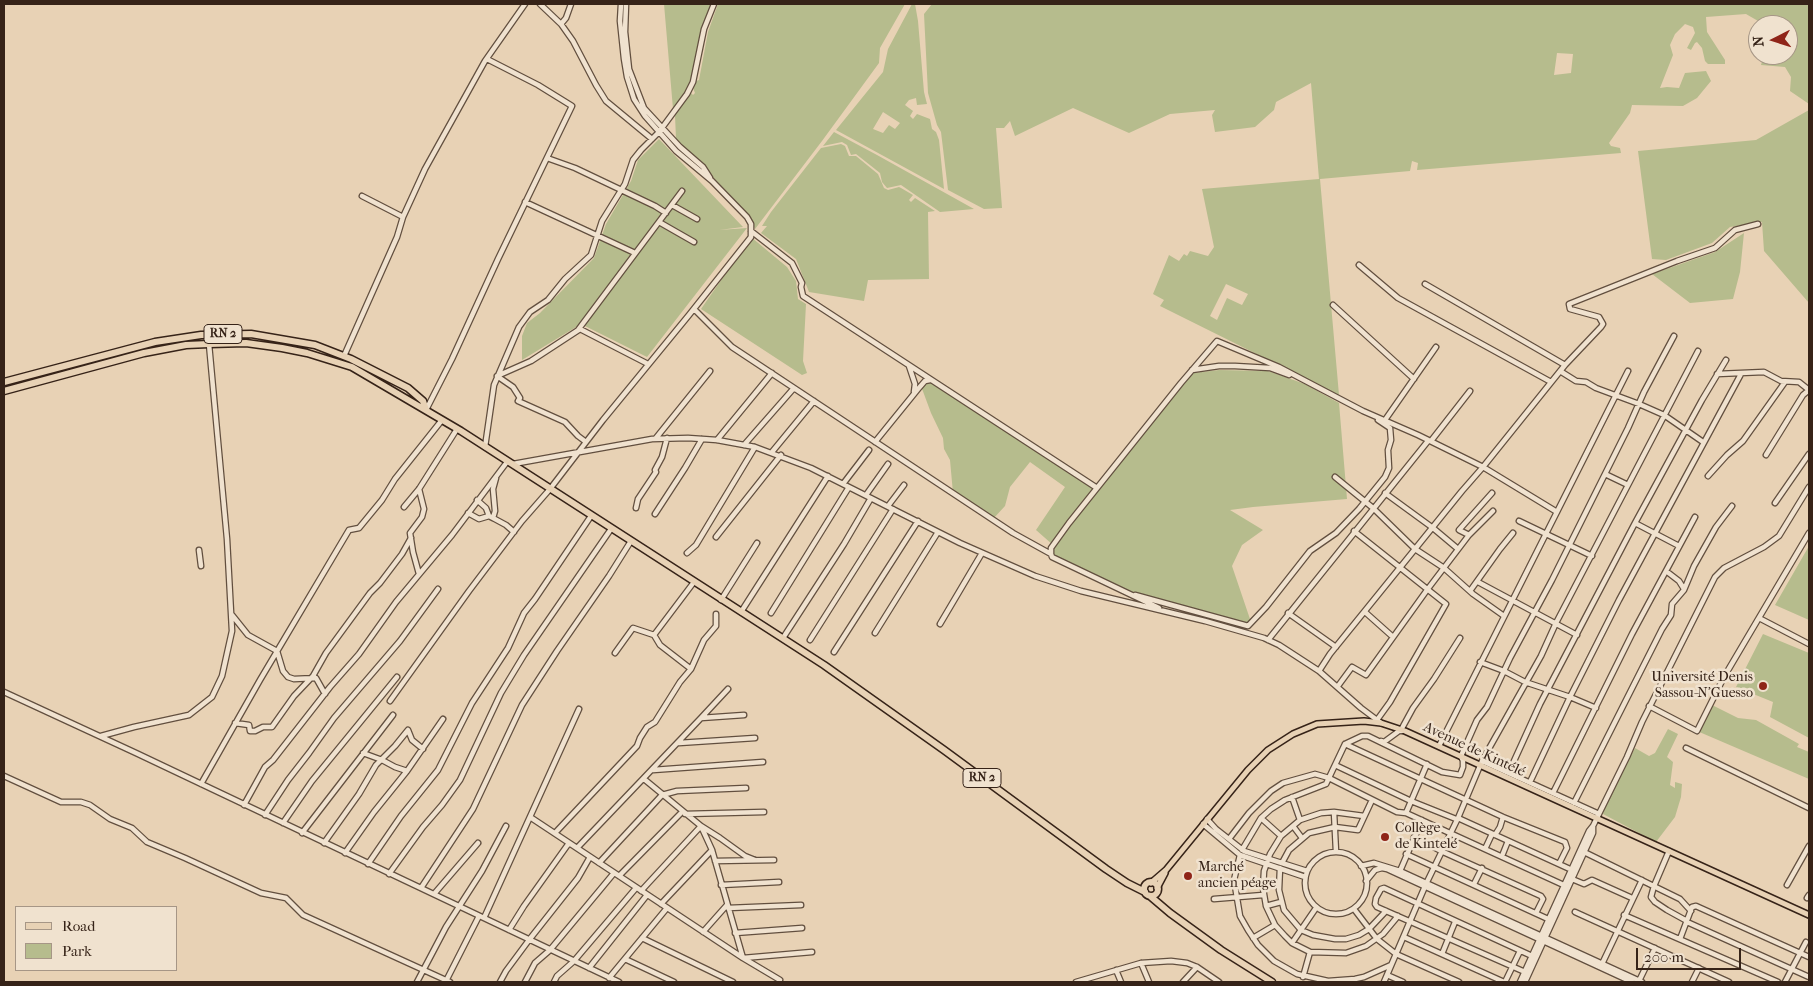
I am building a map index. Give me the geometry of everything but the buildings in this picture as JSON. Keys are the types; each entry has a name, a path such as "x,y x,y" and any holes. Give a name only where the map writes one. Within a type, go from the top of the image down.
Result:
{"highway":[{"name":"RN 2","path":"4,382 153,342 201,335 251,334 314,342 371,368 408,388 423,401 426,410"},
{"name":"RN 2","path":"4,391 144,353 209,344 260,345 308,353 352,368 457,429 824,665 944,750 1090,858 1130,885 1151,890 1170,913 1221,950 1272,982"}],"main road":[{"name":"Avenue de Kintélé","path":"1151,890 1207,819 1263,754 1293,734 1325,722 1379,721 1481,763 1809,915"}],"street":[{"path":"344,356 425,169 486,59 526,4"},
{"path":"540,4 561,24 573,41 606,101 652,139"},
{"path":"561,24 566,18 571,4"},
{"path":"621,4 621,28 627,76 634,99 644,116 660,130"},
{"path":"390,701 469,590 514,532 750,237 751,224 747,217 712,181 683,158 644,108 629,69 625,32 626,4"},
{"path":"485,447 492,394 497,376 523,319 548,300 565,279 591,255 602,221 625,184 633,160 660,130 687,94 693,82 704,29 714,4"},
{"path":"426,410 572,106 538,85 486,59"},
{"path":"547,158 575,168 666,213"},
{"path":"497,376 531,361 578,330 682,191"},
{"path":"362,196 403,217"},
{"path":"526,202 635,253"},
{"path":"672,205 697,219"},
{"path":"659,222 694,242"},
{"path":"1320,671 1336,647 1462,491 1565,365 1603,324 1599,317 1570,309 1568,306 1570,302 1715,248 1735,230 1758,224"},
{"path":"751,231 792,263 802,283 803,296 1097,488"},
{"path":"1359,265 1398,298 1551,382"},
{"path":"1424,284 1565,365"},
{"path":"1333,305 1414,378"},
{"path":"694,309 732,347 1013,533 1051,554 1052,557 1167,612"},
{"path":"578,330 583,330 648,364"},
{"path":"1368,736 1448,775 1460,775 1463,767 1461,756 1477,720 1487,707 1674,336"},
{"path":"1051,554 1053,545 1097,488 1217,341 1279,367 1368,413 1483,467 1557,512"},
{"path":"100,736 189,715 212,697 222,676 231,639 231,614 227,538 209,344"},
{"path":"1385,420 1436,347"},
{"path":"1384,982 1425,885 1481,763 1541,656 1698,351"},
{"path":"1509,772 1548,690 1635,523 1726,360"},
{"path":"908,365 915,384 914,395"},
{"path":"1192,370 1219,366 1270,368 1306,381"},
{"path":"656,438 710,371"},
{"path":"1560,371 1576,381 1586,382 1664,416 1703,442"},
{"path":"1439,746 1628,371"},
{"path":"1717,374 1764,372 1785,382 1799,382 1809,390 1803,395 1766,455"},
{"path":"717,440 772,373"},
{"path":"1530,782 1619,600 1741,374"},
{"path":"497,376 513,387 520,398 518,401 565,422 586,442"},
{"path":"875,442 925,381 930,380"},
{"path":"1708,476 1743,442 1785,382"},
{"path":"744,445 794,388"},
{"path":"1268,640 1354,531 1470,391"},
{"path":"772,452 814,401"},
{"path":"1126,593 1248,626 1266,607 1310,551 1336,533 1364,502 1379,485 1389,468 1390,428 1368,413"},
{"path":"201,784 349,530 359,528 442,420"},
{"path":"404,507 419,489 457,429"},
{"path":"244,805 265,767 273,760 359,654 477,500 509,463 656,438 717,440 772,452 828,476 982,554 1053,583 1240,630 1268,640 1320,671 1361,708 1379,721 1446,604 1354,531"},
{"path":"636,508 638,499 656,472 655,470 662,457 667,438"},
{"path":"655,514 702,439"},
{"path":"688,553 696,544 755,447"},
{"path":"843,484 869,450"},
{"path":"1775,503 1809,454"},
{"path":"716,537 780,455"},
{"path":"783,638 844,544 868,496 888,464"},
{"path":"1606,474 1628,486"},
{"path":"468,514 479,519 491,517 495,511 493,489 496,476"},
{"path":"741,612 828,476"},
{"path":"1335,477 1373,508 1415,549 1444,568 1470,592 1504,616"},
{"path":"810,640 904,485"},
{"path":"771,613 849,487"},
{"path":"1520,982 1542,939 1548,919 1572,878 1593,833 1598,816 1649,706 1716,577 1724,568 1764,547 1779,536 1809,487"},
{"path":"419,489 424,509 422,517 410,533 419,574"},
{"path":"1385,493 1458,549"},
{"path":"1469,535 1459,530 1492,493"},
{"path":"477,500 486,508 491,517 514,532"},
{"path":"1574,803 1662,629 1671,615 1672,604 1684,590 1694,566 1716,527 1732,506"},
{"path":"1338,686 1352,667 1366,675 1458,549 1493,511"},
{"path":"368,864 401,816 438,770 472,703 508,648 524,613 591,516"},
{"path":"1553,793 1611,675 1695,517"},
{"path":"834,652 918,521"},
{"path":"1519,521 1592,556"},
{"path":"1635,523 1679,546"},
{"path":"389,874 460,780 501,693 524,656 611,529"},
{"path":"875,633 938,532"},
{"path":"1470,592 1513,533"},
{"path":"1649,706 1697,730 1724,677 1809,533"},
{"path":"235,723 249,726 250,731 263,727 272,727 294,696 311,677 326,653 370,593 402,554 411,538"},
{"path":"421,888 473,809 522,706 556,650 631,541"},
{"path":"721,600 756,543"},
{"path":"199,550 201,566"},
{"path":"940,624 982,554"},
{"path":"1666,571 1679,581 1684,590"},
{"path":"654,635 694,582"},
{"path":"1478,582 1577,635"},
{"path":"264,814 334,718 400,641 438,589"},
{"path":"1365,612 1394,637"},
{"path":"1288,613 1336,647"},
{"path":"231,614 248,635 277,651 283,671 288,678 316,678 325,694"},
{"path":"554,833 637,746 647,727 655,722 691,669 704,640 716,626 716,614"},
{"path":"1759,618 1809,644"},
{"path":"615,653 632,628 654,635 660,645 691,669"},
{"path":"1391,965 1372,974 1355,979 1328,981 1303,976 1286,969 1263,950 1253,938 1240,916 1234,880 1241,852 1262,818 1276,805 1324,785 1345,744 1362,736 1368,736 1384,742 1403,730 1412,708 1434,679 1460,638"},
{"path":"1480,662 1526,682 1596,708"},
{"path":"282,823 312,781 397,676"},
{"path":"577,848 679,743 728,689"},
{"path":"4,692 619,982"},
{"path":"4,776 61,802 81,802 90,805 110,820 132,828 147,842 261,893 286,898 303,915 448,982 482,917 530,817 579,709"},
{"path":"302,833 393,715"},
{"path":"701,718 744,715"},
{"path":"345,853 374,812 407,771 443,719"},
{"path":"324,843 359,794 380,759 395,746 408,730 412,740 423,749"},
{"path":"679,743 754,738"},
{"path":"1345,744 1503,816 1566,842 1567,848 1559,864"},
{"path":"1686,748 1809,808"},
{"path":"363,753 380,759 395,768 407,771"},
{"path":"653,770 763,762"},
{"path":"1481,763 1509,772 1598,816"},
{"path":"1406,813 1427,764"},
{"path":"1335,765 1411,801 1457,818 1572,870"},
{"path":"1229,839 1257,804 1271,791 1283,783 1310,775 1329,778 1397,812 1406,813 1422,820 1566,886"},
{"path":"644,779 683,813 745,856 754,860"},
{"path":"599,863 662,795 677,791 746,788"},
{"path":"1292,797 1300,820"},
{"path":"1372,800 1357,830 1335,827 1319,830 1302,838 1289,850 1281,866 1279,883 1281,902 1288,915 1301,930 1327,938 1346,939 1359,935 1369,929 1386,911"},
{"path":"619,876 683,813 764,812"},
{"path":"1364,816 1334,812 1320,813 1300,820 1281,836 1267,862 1263,882 1263,895 1266,906 1275,925 1292,943 1310,952 1346,952 1366,946 1391,926 1398,916"},
{"path":"1334,812 1336,852"},
{"path":"1485,849 1500,827 1503,816"},
{"path":"530,817 703,932 780,980"},
{"path":"1262,818 1281,836"},
{"path":"1207,819 1241,852"},
{"path":"1400,871 1422,820"},
{"path":"1203,824 1241,852 1281,866 1308,871"},
{"path":"417,982 446,927 482,871 506,826"},
{"path":"701,826 712,850 743,958"},
{"path":"641,891 701,826"},
{"path":"1293,826 1302,838"},
{"path":"1525,982 1589,831 1594,826"},
{"path":"1414,837 1540,896 1543,899 1536,913"},
{"path":"1502,856 1508,841"},
{"path":"434,894 478,843"},
{"path":"509,930 569,843"},
{"path":"1787,885 1809,846"},
{"path":"661,904 712,850"},
{"path":"1669,851 1651,893 1651,897 1655,902 1687,921 1809,978 1808,982"},
{"path":"1336,852 1353,858 1361,866 1366,881 1366,891 1354,909 1345,913 1335,914 1325,913 1316,908 1307,894 1305,877 1312,863 1319,857 1336,852"},
{"path":"1584,852 1680,898 1691,911"},
{"path":"1406,854 1548,919"},
{"path":"500,982 529,940 573,884 590,857"},
{"path":"715,861 774,860"},
{"path":"1361,866 1374,863 1400,871 1425,885"},
{"path":"1281,866 1305,877"},
{"path":"1366,881 1375,870 1382,868 1425,885 1632,982"},
{"path":"1474,884 1482,868"},
{"path":"525,982 535,963 550,950 614,873"},
{"path":"1572,878 1584,884 1592,880 1632,898"},
{"path":"1602,964 1642,880"},
{"path":"721,885 779,882"},
{"path":"554,982 557,976 574,961 636,888"},
{"path":"1525,972 1386,911 1374,904 1376,898 1382,888 1532,956"},
{"path":"589,968 648,895"},
{"path":"1214,899 1263,895"},
{"path":"1266,906 1281,902"},
{"path":"703,932 727,907 801,904"},
{"path":"1680,940 1692,907 1699,906 1809,957"},
{"path":"612,980 625,959 667,908"},
{"path":"1292,943 1316,908"},
{"path":"1354,909 1377,939 1396,954 1459,982"},
{"path":"1575,912 1729,982"},
{"path":"1624,915 1778,982"},
{"path":"1442,954 1455,922"},
{"path":"1253,938 1275,925"},
{"path":"735,933 802,928"},
{"path":"1404,937 1505,982 1520,951"},
{"path":"642,938 733,982"},
{"path":"1542,939 1640,982 1655,948"},
{"path":"1785,982 1799,952 1806,942"},
{"path":"743,958 812,952"},
{"path":"1303,976 1310,952"},
{"path":"625,959 674,982"},
{"path":"1076,982 1141,963 1171,962 1187,963 1197,967 1219,982"},
{"path":"1141,963 1149,982"},
{"path":"1183,982 1197,967"},
{"path":"1692,982 1699,968"},
{"path":"1116,970 1121,982"},
{"path":"1387,975 1403,982"},
{"path":"1094,976 1096,982"},
{"path":"1355,979 1362,982"}],"green space":[{"path":"664,4 711,4 701,31 693,72 686,92 673,109"},
{"path":"718,4 905,4 880,48 879,63 755,229 752,221 706,168 676,139 675,115 691,93 693,95 695,93 693,88 696,81 699,80 708,32"},
{"path":"912,4 915,4 924,92 927,104 917,105 916,98 909,100 905,105 913,111 910,116 913,119 917,114 930,119 932,129 936,132 939,140 944,189 836,130 883,72 888,49","holes":["883,112 900,123 895,129 889,125 883,133 873,129"]},
{"path":"932,4 1809,4 1809,104 1790,91 1791,77 1785,67 1761,65 1798,65 1798,15 1746,14 1706,17 1707,32 1725,60 1725,64 1708,64 1705,61 1702,48 1697,42 1691,50 1687,48 1695,33 1693,27 1685,24 1675,34 1670,45 1673,55 1660,88 1679,88 1685,73 1706,71 1711,81 1697,98 1683,106 1632,105 1630,113 1609,143 1611,146 1620,148 1621,153 1417,170 1418,163 1412,161 1410,171 1320,179 1339,395 1160,306 1164,300 1153,294 1169,255 1179,261 1184,254 1187,256 1190,251 1208,256 1214,247 1202,189 1319,179 1311,83 1276,102 1274,110 1255,127 1215,132 1212,115 1215,110 1170,114 1129,133 1073,108 1015,136 1010,121 1004,128 996,128 1002,208 984,209 948,190 941,132 937,125 928,93 924,14","holes":["1557,53 1573,54 1571,73 1554,75","1226,284 1248,294 1242,305 1227,298 1217,320 1210,316"]},
{"path":"1809,110 1809,303 1764,251 1762,222 1730,227 1712,243 1666,260 1652,259 1638,151 1756,140"},
{"path":"834,132 974,209 940,212 901,185 887,188 882,182 880,173 856,154 851,155 847,145 842,142 823,146"},
{"path":"659,139 743,227 719,230 747,228 647,357 581,324 522,360 522,336 527,323 540,313 594,258 606,224 631,181 638,160"},
{"path":"841,144 845,146 849,156 856,156 878,174 884,188 888,190 899,187 913,195 909,200 911,202 915,198 935,211 928,212 929,279 868,280 864,301 809,292 796,259 761,233 767,226 762,226 771,212 821,148"},
{"path":"1744,233 1740,272 1733,299 1690,303 1652,274 1715,252"},
{"path":"751,237 787,267 796,281 798,299 806,304 803,361 807,373 802,375 701,309"},
{"path":"1219,370 1268,371 1305,384 1339,403 1347,499 1230,510 1263,530 1242,545 1232,566 1251,622 1248,626 1127,593 1052,557 1053,545 1036,530 1065,487 1030,462 1010,487 1005,506 993,519 953,493 950,460 944,449 943,438 921,386 930,380 1097,488 1075,518 1193,373"},
{"path":"1809,546 1809,620 1775,605"},
{"path":"1763,634 1809,653 1809,738 1770,717 1773,702 1736,687"},
{"path":"1710,704 1738,718 1756,720 1799,744 1797,747 1809,752 1809,779 1697,731"},
{"path":"1668,729 1678,734 1667,757 1673,762 1670,785 1675,788 1675,782 1682,784 1681,797 1675,817 1656,842 1603,814 1605,806 1635,748 1649,756 1655,753"}],"place":[{"name":"Université Denis Sassou-N'Guesso","path":"1763,686"},
{"name":"Collège de Kintelé","path":"1385,837"},
{"name":"Marché ancien péage","path":"1188,876"}]}
